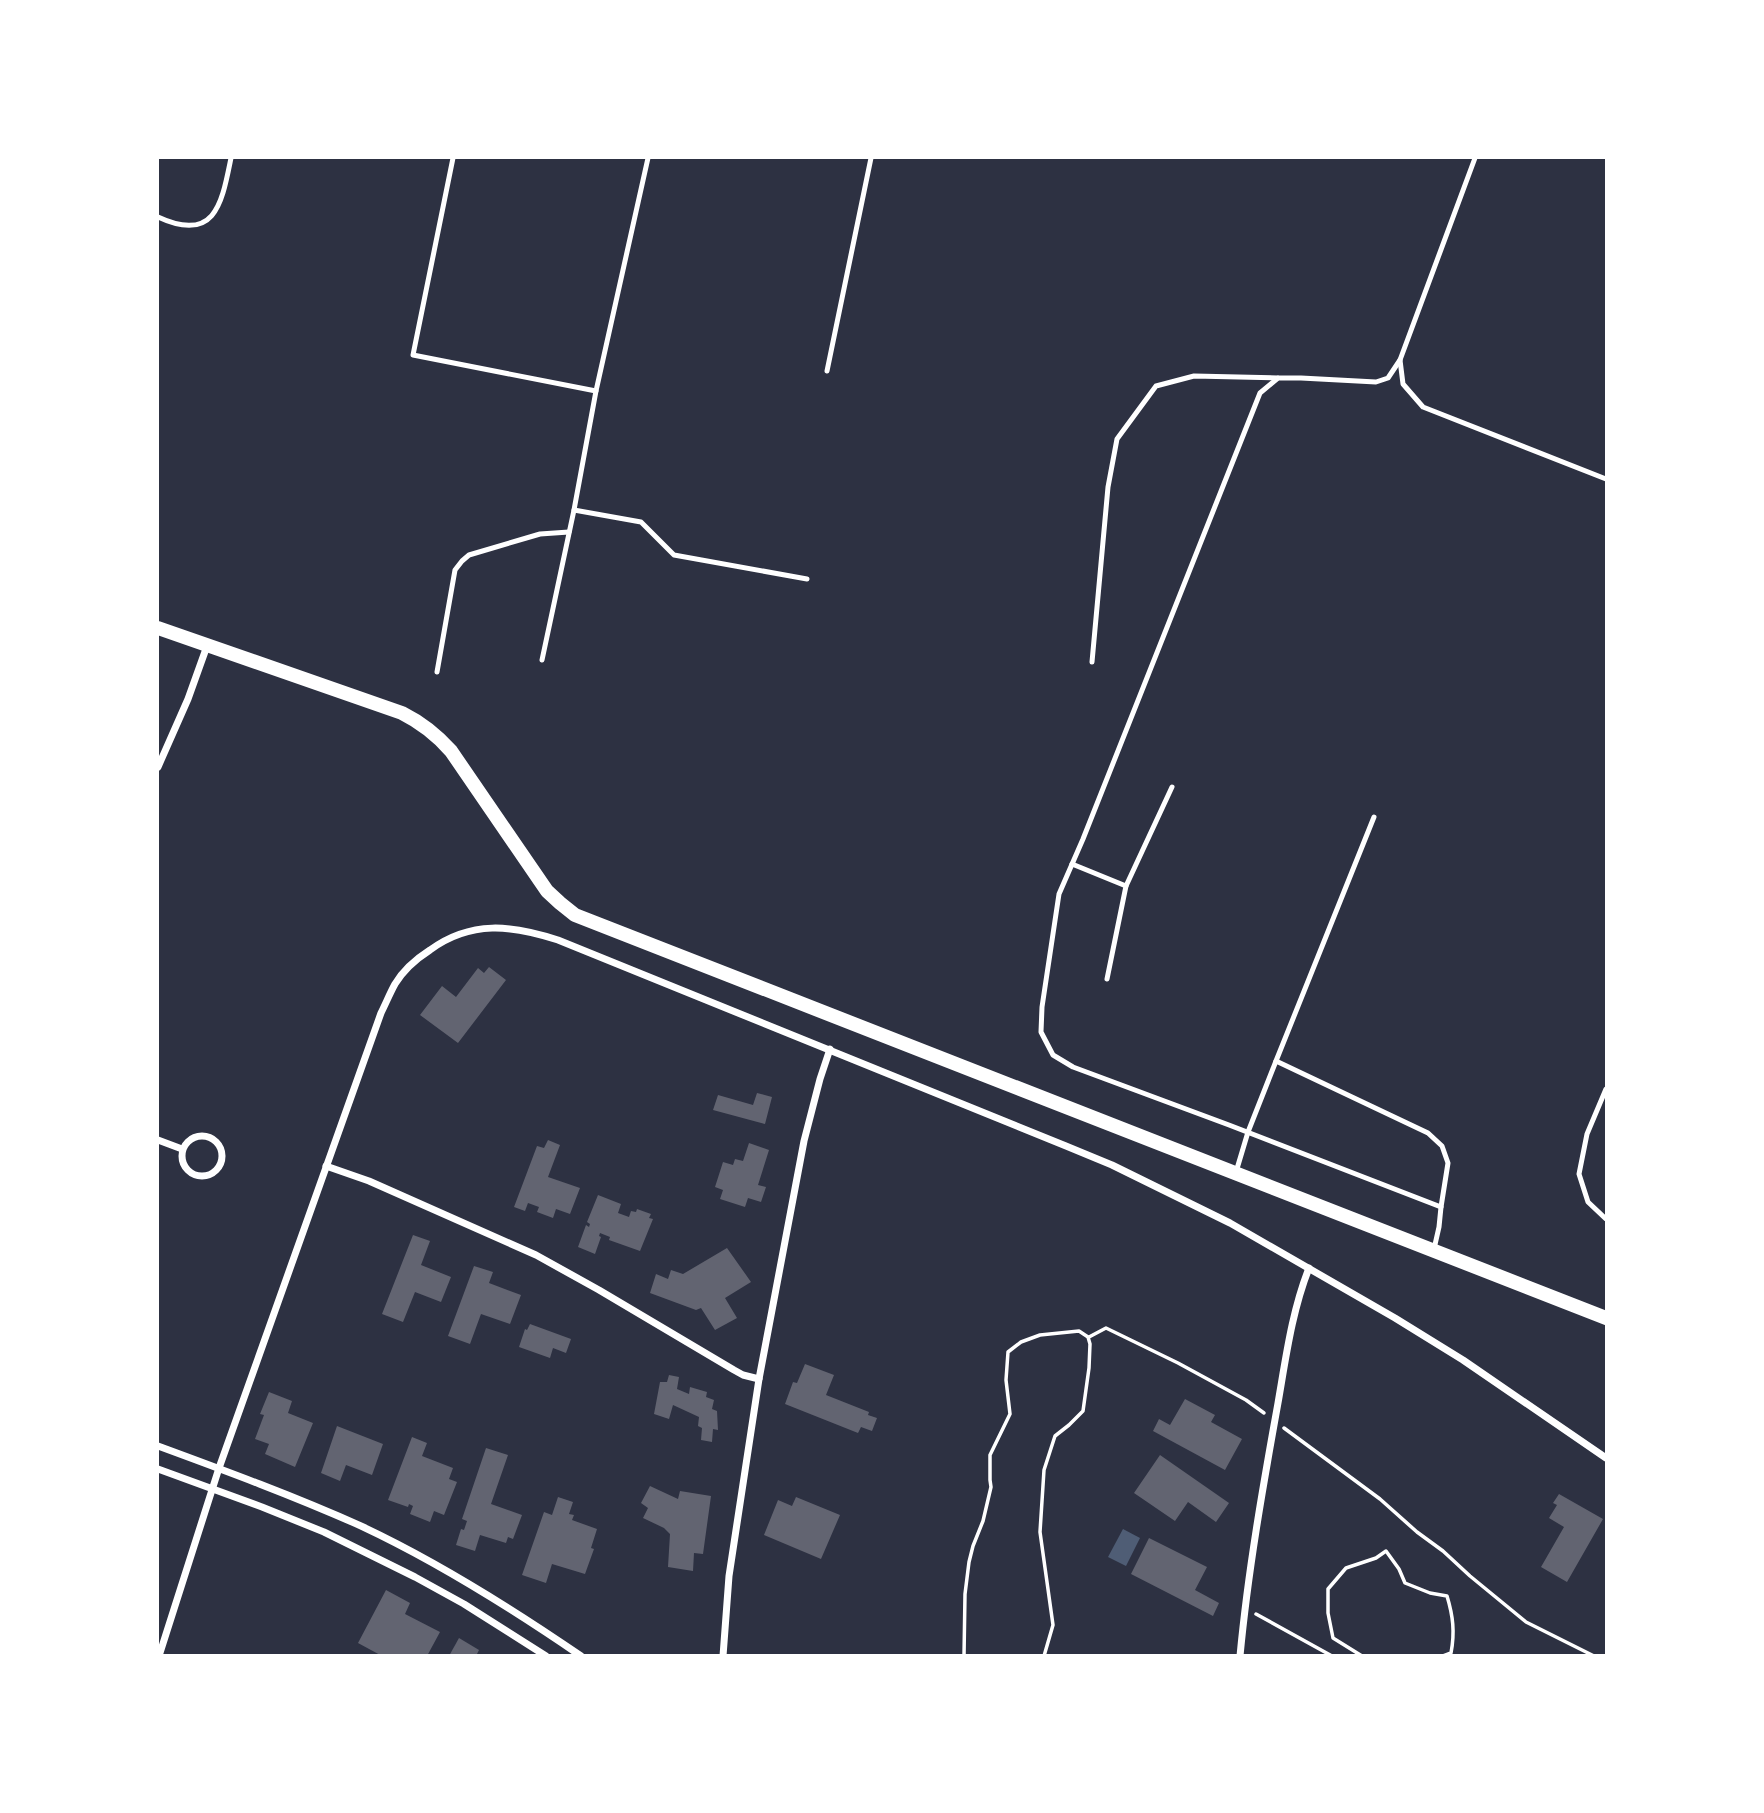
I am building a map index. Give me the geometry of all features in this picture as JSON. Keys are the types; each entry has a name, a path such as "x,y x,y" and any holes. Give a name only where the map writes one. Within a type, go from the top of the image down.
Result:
{"main road":[{"path":"158,628 402,713 420,722 436,734 451,751 547,891 575,915 1606,1318"}],"street":[{"path":"158,767 188,699 207,646"},
{"path":"159,1656 219,1468 326,1166 395,984 410,964 438,944 454,936 487,928 533,932 571,946 1112,1165 1230,1223 1395,1318 1463,1360 1606,1458"},
{"path":"723,1656 729,1576 759,1380 804,1141 830,1049"},
{"path":"210,1137 222,1152 221,1164 217,1170 205,1177 191,1174 182,1163 182,1149 191,1139 210,1137"},
{"path":"158,1140 182,1149"},
{"path":"326,1166 369,1181 536,1255 734,1370 759,1380"},
{"path":"1240,1656 1258,1516 1296,1304 1309,1268"},
{"path":"158,1446 268,1487 361,1526 485,1594 581,1656"},
{"path":"158,1469 324,1532 464,1604 545,1656"}],"lane":[{"path":"158,217 179,224 195,225 206,221 217,210 222,199 231,158"},
{"path":"453,158 413,355 596,391"},
{"path":"542,660 596,391 648,158"},
{"path":"827,370 872,158"},
{"path":"1092,662 1108,487 1117,439 1156,386 1194,376 1376,382 1388,378 1400,360 1475,158"},
{"path":"1400,360 1403,384 1423,407 1606,479"},
{"path":"1278,379 1260,393 1059,894 1042,1007 1041,1032 1053,1055 1073,1067 1441,1207"},
{"path":"574,510 641,522 674,555 807,579"},
{"path":"438,672 455,570 462,561 469,555 540,534 569,532"},
{"path":"1107,979 1126,886 1171,787"},
{"path":"1236,1172 1248,1132 1374,817"},
{"path":"1072,864 1126,886"},
{"path":"1276,1061 1428,1133 1442,1146 1448,1163 1434,1250"},
{"path":"1606,1089 1587,1134 1579,1174 1588,1202 1606,1219"}],"path":[{"path":"1088,1337 1106,1328 1246,1400 1380,1499 1526,1622 1594,1656"},
{"path":"964,1656 965,1594 969,1562 991,1488 990,1455 1010,1414 1006,1380 1008,1352 1021,1342 1040,1335 1079,1331 1088,1337 1090,1344 1083,1411 1055,1436 1044,1470 1040,1532 1053,1625 1044,1656"},
{"path":"1362,1656 1332,1638 1328,1589 1346,1568 1376,1558 1386,1551 1405,1583 1447,1597 1453,1617 1454,1639 1451,1653 1443,1656"},
{"path":"1245,1608 1332,1656"}],"water":[{"path":"1123,1529 1140,1538 1126,1566 1108,1557"}],"building":[{"path":"489,967 506,980 458,1043 420,1015 442,986 456,997 478,968 484,973"},
{"path":"757,1093 772,1097 765,1124 713,1110 718,1095 753,1105"},
{"path":"548,1140 560,1145 548,1177 580,1188 570,1214 556,1209 553,1218 537,1212 539,1207 528,1203 525,1211 514,1207 537,1146 544,1148"},
{"path":"749,1143 769,1150 758,1185 766,1187 761,1202 748,1198 745,1207 720,1199 723,1190 715,1187 723,1162 733,1165 735,1159 743,1161"},
{"path":"598,1195 621,1204 618,1213 629,1217 631,1211 636,1212 637,1209 651,1214 649,1218 653,1219 640,1251 609,1240 610,1237 600,1233 595,1254 578,1247 586,1225 589,1227 587,1222"},
{"path":"413,1235 430,1241 421,1265 451,1277 441,1302 415,1292 403,1322 382,1314"},
{"path":"727,1248 751,1282 725,1298 737,1318 715,1330 701,1308 696,1310 650,1293 656,1274 668,1279 671,1270 683,1274"},
{"path":"474,1266 493,1272 489,1283 521,1295 510,1324 481,1314 470,1344 448,1336"},
{"path":"530,1324 571,1339 566,1353 553,1348 550,1358 519,1347 525,1329 527,1330"},
{"path":"805,1364 834,1375 826,1395 869,1412 868,1415 877,1418 872,1431 861,1427 858,1433 785,1404 793,1382 797,1383"},
{"path":"669,1375 679,1377 677,1389 689,1394 690,1387 707,1392 706,1397 714,1400 712,1409 717,1411 718,1430 713,1429 712,1442 701,1440 699,1417 673,1405 669,1419 654,1414 660,1382 667,1382"},
{"path":"269,1392 292,1401 288,1413 313,1423 295,1467 265,1454 269,1444 255,1439 264,1415 260,1414"},
{"path":"1185,1399 1215,1415 1211,1422 1242,1439 1225,1470 1153,1431 1159,1419 1170,1425"},
{"path":"337,1426 383,1444 372,1475 346,1465 340,1481 321,1473"},
{"path":"412,1437 427,1443 422,1456 453,1468 449,1479 457,1482 444,1515 434,1511 430,1522 410,1514 413,1506 409,1504 408,1507 388,1500"},
{"path":"486,1448 508,1455 491,1504 522,1515 513,1539 508,1537 506,1543 480,1535 475,1551 456,1545 461,1529 464,1530 467,1521 462,1519"},
{"path":"1160,1455 1229,1503 1216,1522 1188,1502 1175,1521 1134,1493"},
{"path":"650,1486 678,1499 680,1491 711,1496 703,1554 694,1553 693,1571 668,1567 670,1534 664,1528 643,1518 648,1508 641,1503"},
{"path":"1559,1494 1603,1519 1567,1582 1541,1567 1564,1527 1549,1518 1557,1505 1553,1503"},
{"path":"558,1497 573,1502 569,1514 574,1515 572,1520 597,1529 591,1548 594,1549 585,1574 552,1564 546,1583 522,1575 544,1512 552,1515"},
{"path":"796,1497 840,1515 821,1559 764,1535 778,1500 792,1506"},
{"path":"1149,1538 1207,1567 1195,1590 1219,1603 1213,1616 1131,1574"},
{"path":"386,1590 410,1603 405,1614 440,1632 427,1656 382,1656 358,1643"},
{"path":"459,1638 479,1650 476,1656 449,1656"}]}
